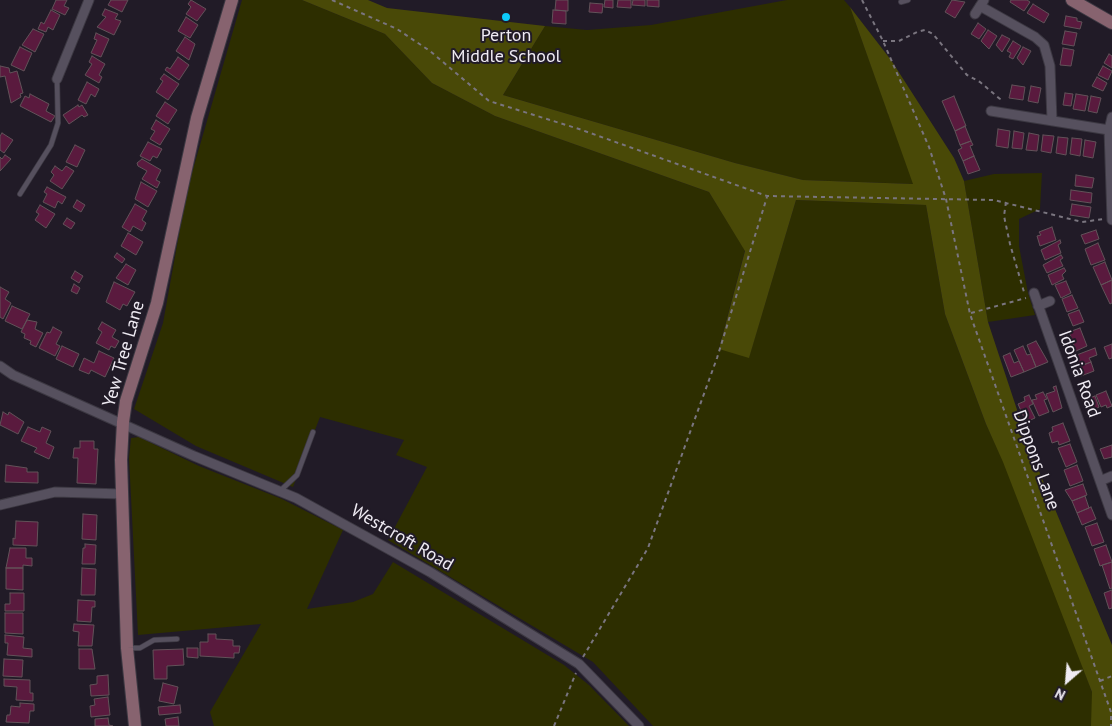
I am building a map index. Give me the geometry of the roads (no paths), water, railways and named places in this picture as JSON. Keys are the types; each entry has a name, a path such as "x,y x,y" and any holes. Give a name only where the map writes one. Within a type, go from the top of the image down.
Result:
{"street":[{"path":"57,79 89,0"},
{"name":"Yew Tree Lane","path":"136,726 127,648 122,494 123,422 126,401 157,303 197,118 232,0"},
{"path":"1072,0 1112,23"},
{"path":"980,6 1035,37 1044,45 1050,66 1052,121"},
{"path":"991,111 1108,130"},
{"path":"1112,117 1108,130 1112,219"},
{"name":"Idonia Road","path":"1034,293 1112,515"},
{"path":"1038,306 1050,300"},
{"name":"Westcroft Road","path":"0,366 13,375 296,498 430,572 579,664 639,726"},
{"path":"1100,481 1112,476"},
{"path":"0,505 55,492 122,494"}],"lane":[{"path":"901,2 908,0"},
{"path":"20,194 52,145 58,123 57,79"},
{"path":"280,492 297,475 313,432"},
{"path":"127,648 140,648 154,640 177,639"}],"place":[{"name":"Perton Middle School","path":"506,17"}]}
